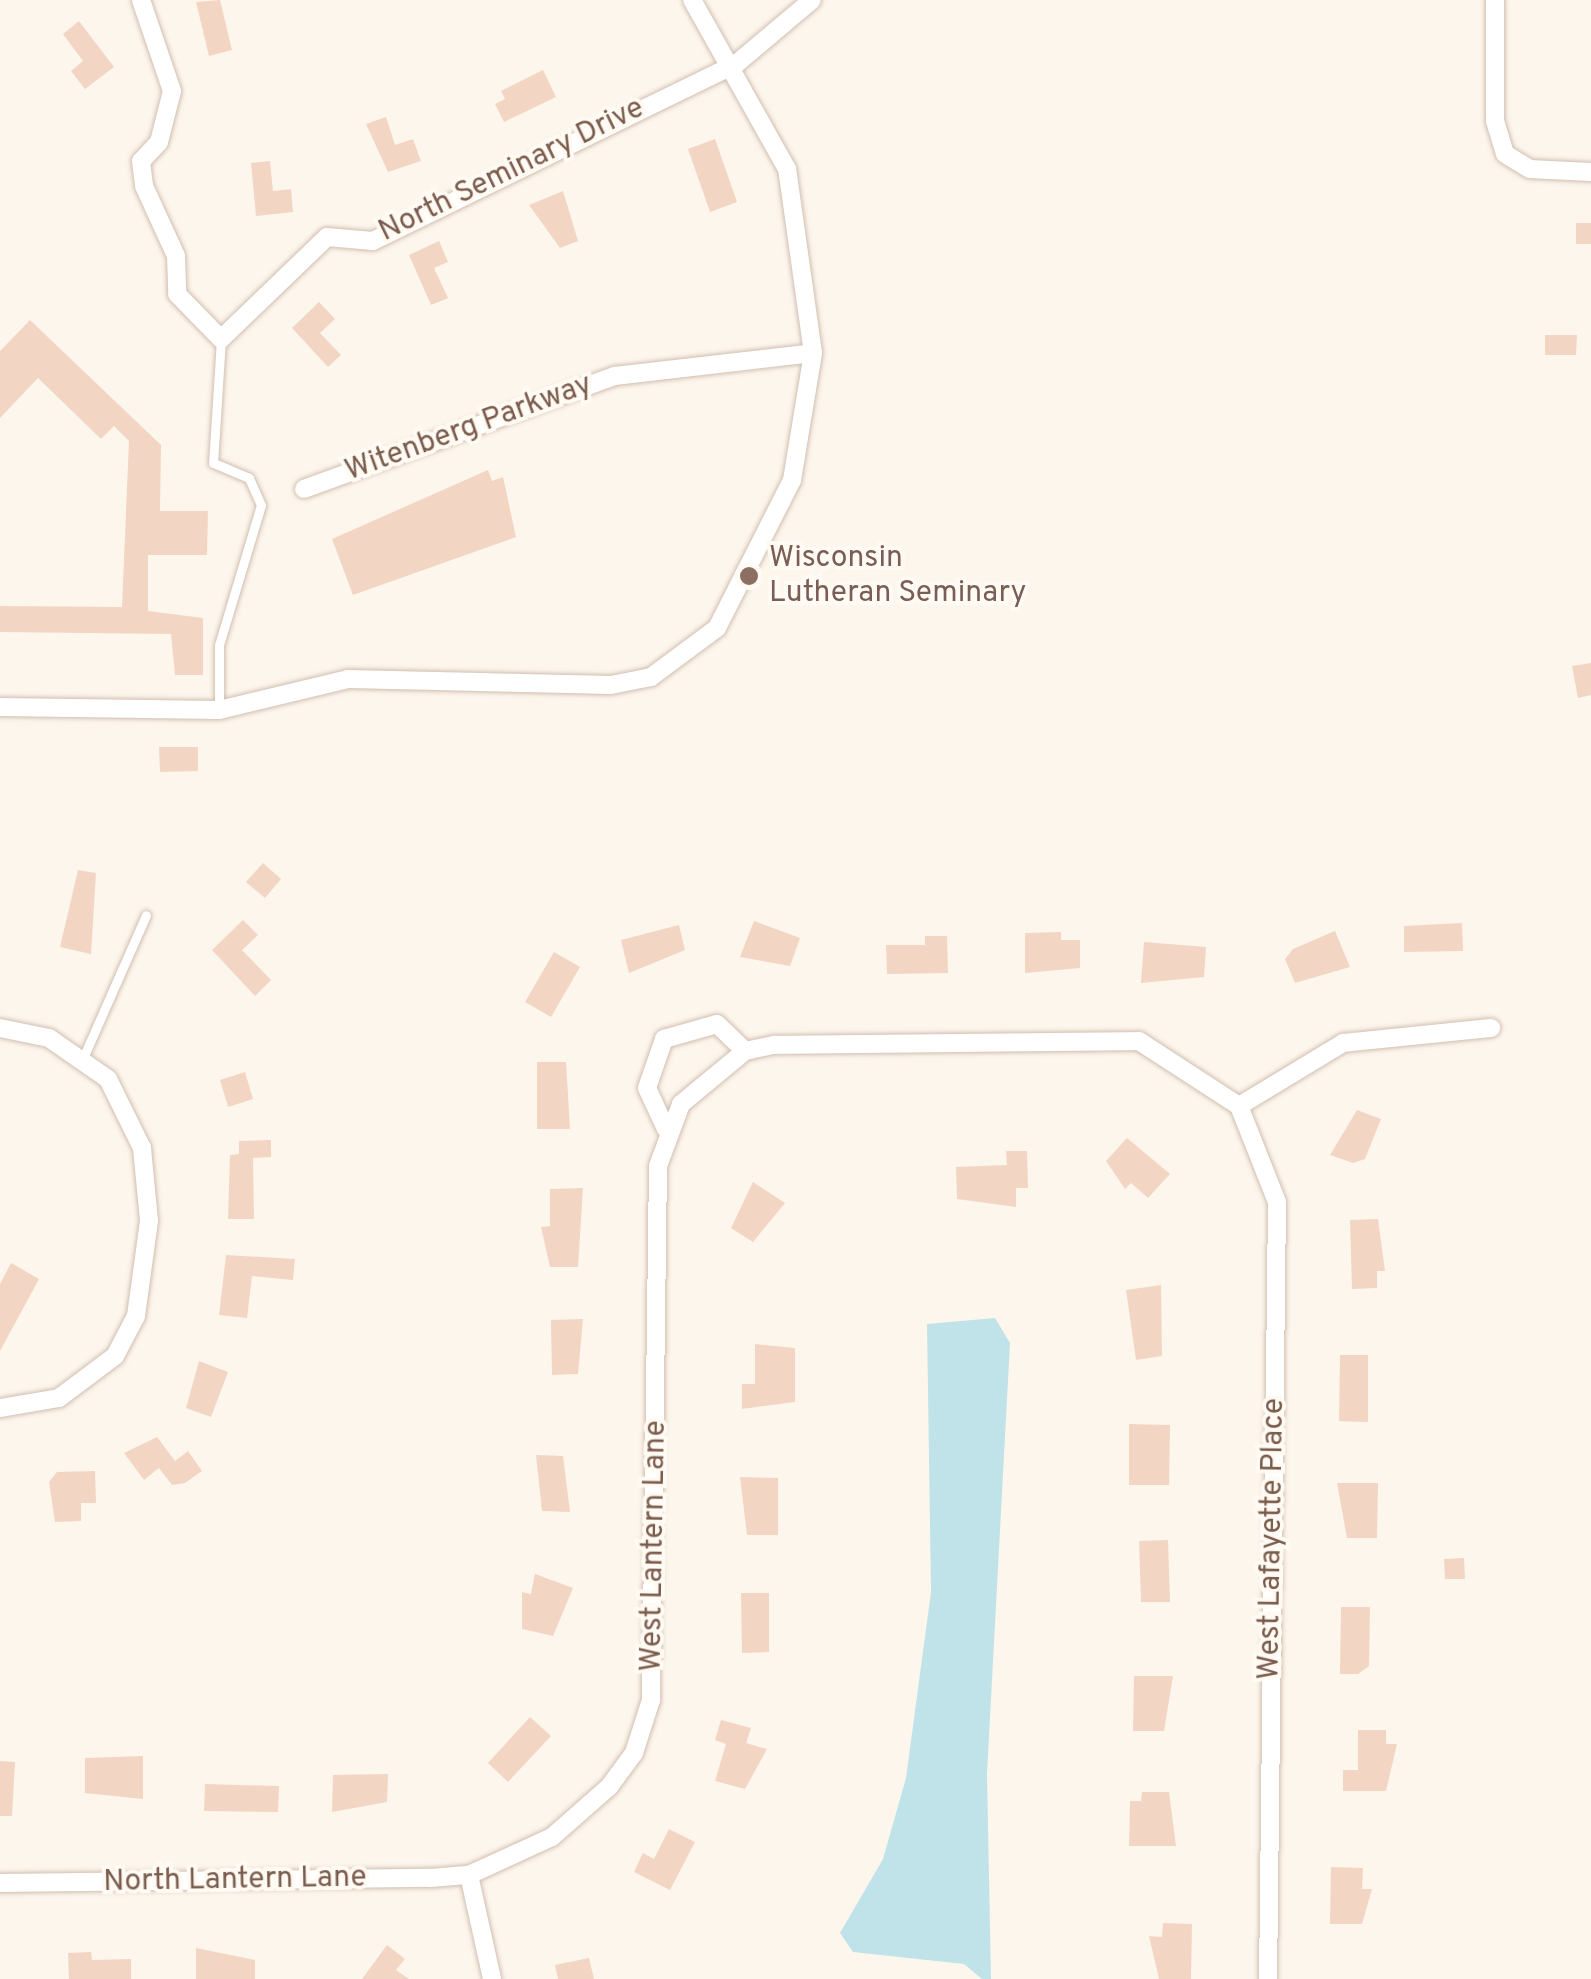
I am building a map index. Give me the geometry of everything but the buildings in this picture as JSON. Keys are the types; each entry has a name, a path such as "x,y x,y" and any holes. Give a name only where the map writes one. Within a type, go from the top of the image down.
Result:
{"street":[{"path":"140,0 172,91 159,142 142,161 144,186 176,256 178,294 221,339"},
{"path":"0,707 219,710 348,679 554,687 650,677 717,628 756,565 792,480 813,353 787,168 736,64 692,0"},
{"name":"North Seminary Drive","path":"221,339 327,237 372,241 736,64 812,0"},
{"path":"1495,0 1496,121 1513,162 1591,172"},
{"name":"Witenberg Parkway","path":"304,490 614,376 813,353"},
{"name":"West Lantern Lane","path":"469,1874 584,1812 634,1753 650,1700 666,1128 647,1088 664,1039 717,1024 745,1051"},
{"path":"0,1028 49,1038 84,1058 131,1114 146,1182 149,1260 115,1356 58,1398 0,1408"},
{"path":"666,1128 709,1075 745,1051 1139,1041 1239,1106 1343,1043 1491,1028"},
{"name":"West Lafayette Place","path":"1239,1106 1277,1202 1268,1979"},
{"path":"469,1874 492,1979"},
{"name":"North Lantern Lane","path":"0,1883 469,1874"}],"lane":[{"path":"219,710 219,645 261,504 250,478 214,463 221,339"},
{"path":"84,1058 146,915"}],"water":[{"path":"995,1318 1010,1343 987,1774 991,1979 982,1979 964,1964 853,1952 840,1933 883,1859 906,1778 931,1592 927,1324"}],"place":[{"name":"Wisconsin Lutheran Seminary","path":"749,576"}]}
